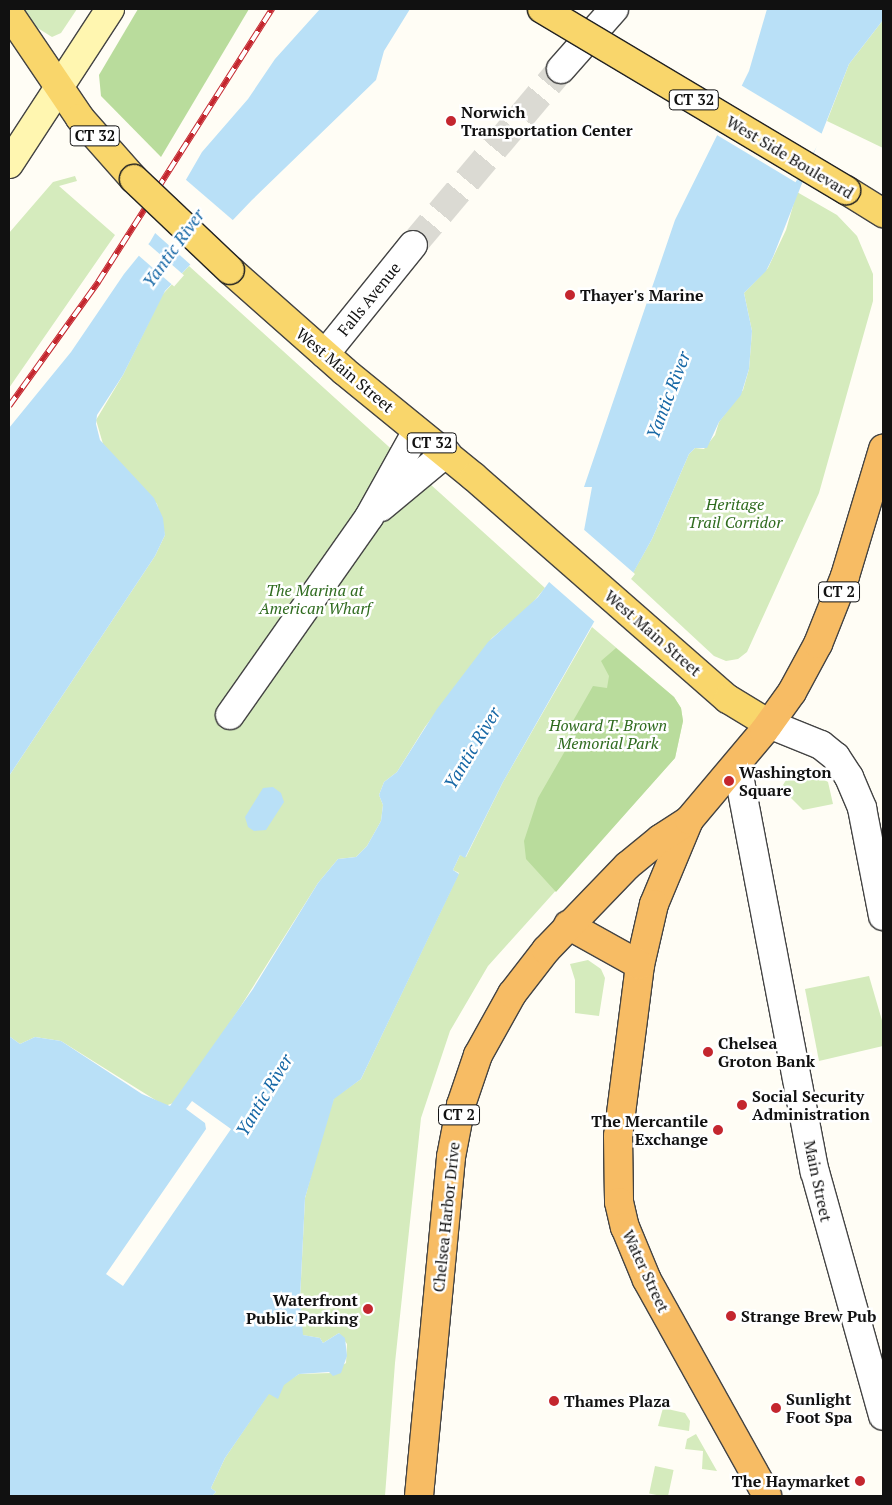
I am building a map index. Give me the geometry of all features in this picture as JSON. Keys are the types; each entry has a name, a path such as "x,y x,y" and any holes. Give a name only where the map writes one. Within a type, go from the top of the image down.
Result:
{"highway":[{"name":"CT 2","path":"769,724 800,680 827,622 852,554 883,449"},
{"name":"Chelsea Harbor Drive","path":"425,1495 450,1171 461,1105 478,1055 503,1008 534,964 568,925 640,854 689,820 737,765 769,724"},
{"name":"Water Street","path":"689,820 654,904 640,964 618,1136 621,1210 647,1280 767,1496"},
{"path":"568,925 640,964"}],"main road":[{"path":"9,164 60,89 110,9"},
{"name":"West Side Boulevard","path":"542,9 883,213"},
{"name":"West Main Street","path":"9,13 60,89 134,179 230,270 325,354 446,453 539,533 728,699 769,724"}],"street":[{"path":"561,70 614,9"},
{"name":"Falls Avenue","path":"325,354 413,245"},
{"path":"230,715 369,517 417,431"},
{"path":"369,517 446,453"},
{"path":"769,724 815,741 827,748 842,766 862,808 883,916"},
{"name":"Main Street","path":"737,765 814,1172 883,1416"}],"green space":[{"path":"24,9 77,9 61,33 52,37 36,27"},
{"path":"138,9 249,9 161,157 101,96 99,75"},
{"path":"883,20 883,148 827,121 849,64"},
{"path":"75,176 77,181 59,186 115,235 9,388 9,233 53,182"},
{"name":"Heritage Trail Corridor","path":"797,192 837,215 857,236 873,274 873,301 819,493 747,652 738,659 726,661 714,656 630,578 652,539 689,454 695,448 704,449 715,435 719,422 743,390 749,369 752,331 744,293 768,268 786,230"},
{"name":"The Marina at American Wharf","path":"189,266 545,588 528,608 492,638 425,727 397,772 384,782 379,795 383,805 381,821 367,846 356,857 338,859 318,883 239,1009 176,1102 165,1106 61,1041 35,1037 20,1044 9,1036 9,776 155,556 165,535 157,504 103,444 96,420 123,375 162,295"},
{"name":"Howard T. Brown Memorial Park","path":"592,627 674,697 681,708 683,721 675,758 488,966 450,1031 421,1118 395,1363 385,1496 212,1496 216,1492 211,1488 225,1458 269,1393 299,1374 331,1373 346,1363 347,1344 339,1333 323,1343 320,1338 302,1335 300,1299 305,1198 325,1124 334,1098 361,1079 459,873 453,870 460,855 466,857 503,782"},
{"path":"616,648 674,697 681,708 683,721 675,758 556,892 526,859 524,841 538,798 569,744 573,721 593,686 607,688 609,676 601,661"},
{"path":"806,770 828,782 833,804 803,810 781,788 788,777"},
{"path":"588,960 601,969 605,978 599,1016 575,1013 575,980 570,964"},
{"path":"869,976 883,1024 883,1046 819,1061 805,989"},
{"path":"663,1408 685,1413 690,1421 689,1431 658,1426"},
{"path":"696,1434 717,1471 702,1469 703,1451 685,1449 687,1439"},
{"path":"655,1466 674,1470 668,1496 649,1493"}],"water":[{"name":"Yantic River","path":"320,9 410,9 384,51 376,80 252,200 165,291 123,375 97,415 96,424 100,440 154,498 163,518 165,535 155,556 9,776 9,428 71,352 124,274 150,242 202,152 248,99 275,59"},
{"name":"Yantic River","path":"767,9 883,9 883,20 849,64 773,257 766,271 744,293 752,331 749,369 741,395 719,422 707,448 695,448 689,454 652,539 632,575 594,622 503,782 465,858 460,855 453,870 459,874 361,1079 334,1099 305,1198 300,1299 303,1335 320,1338 323,1343 339,1333 345,1338 347,1356 341,1373 333,1376 329,1372 299,1374 284,1385 278,1399 269,1394 225,1458 211,1488 216,1492 212,1496 9,1496 9,1036 20,1044 35,1037 61,1041 142,1094 170,1106 253,989 318,883 338,859 356,857 367,846 381,821 383,805 379,795 384,782 397,772 437,709 488,642 538,597 583,536 592,487 584,487 675,220 749,71"},
{"path":"273,787 281,793 284,802 266,830 254,831 248,827 245,817 263,788"}],"pier":[{"path":"739,84 824,135 796,182 711,131"},
{"path":"185,179 235,222 192,266 154,232"},
{"path":"147,243 184,275 174,286 137,254"},
{"path":"582,528 635,574 596,623 548,581 581,535"},
{"path":"192,1101 231,1129 123,1286 106,1274 206,1129 205,1123 186,1109"}],"tunnel":[{"path":"413,245 561,69"}],"railway":[{"path":"9,406 98,282 272,9"}],"place":[{"name":"Norwich Transportation Center","path":"451,121"},
{"name":"Thayer's Marine","path":"570,295"},
{"name":"Washington Square","path":"729,781"},
{"name":"Chelsea Groton Bank","path":"708,1052"},
{"name":"Social Security Administration","path":"742,1105"},
{"name":"The Mercantile Exchange","path":"718,1130"},
{"name":"Waterfront Public Parking","path":"368,1309"},
{"name":"Strange Brew Pub","path":"731,1316"},
{"name":"Thames Plaza","path":"554,1401"},
{"name":"Sunlight Foot Spa","path":"776,1408"},
{"name":"The Haymarket","path":"860,1481"}]}
